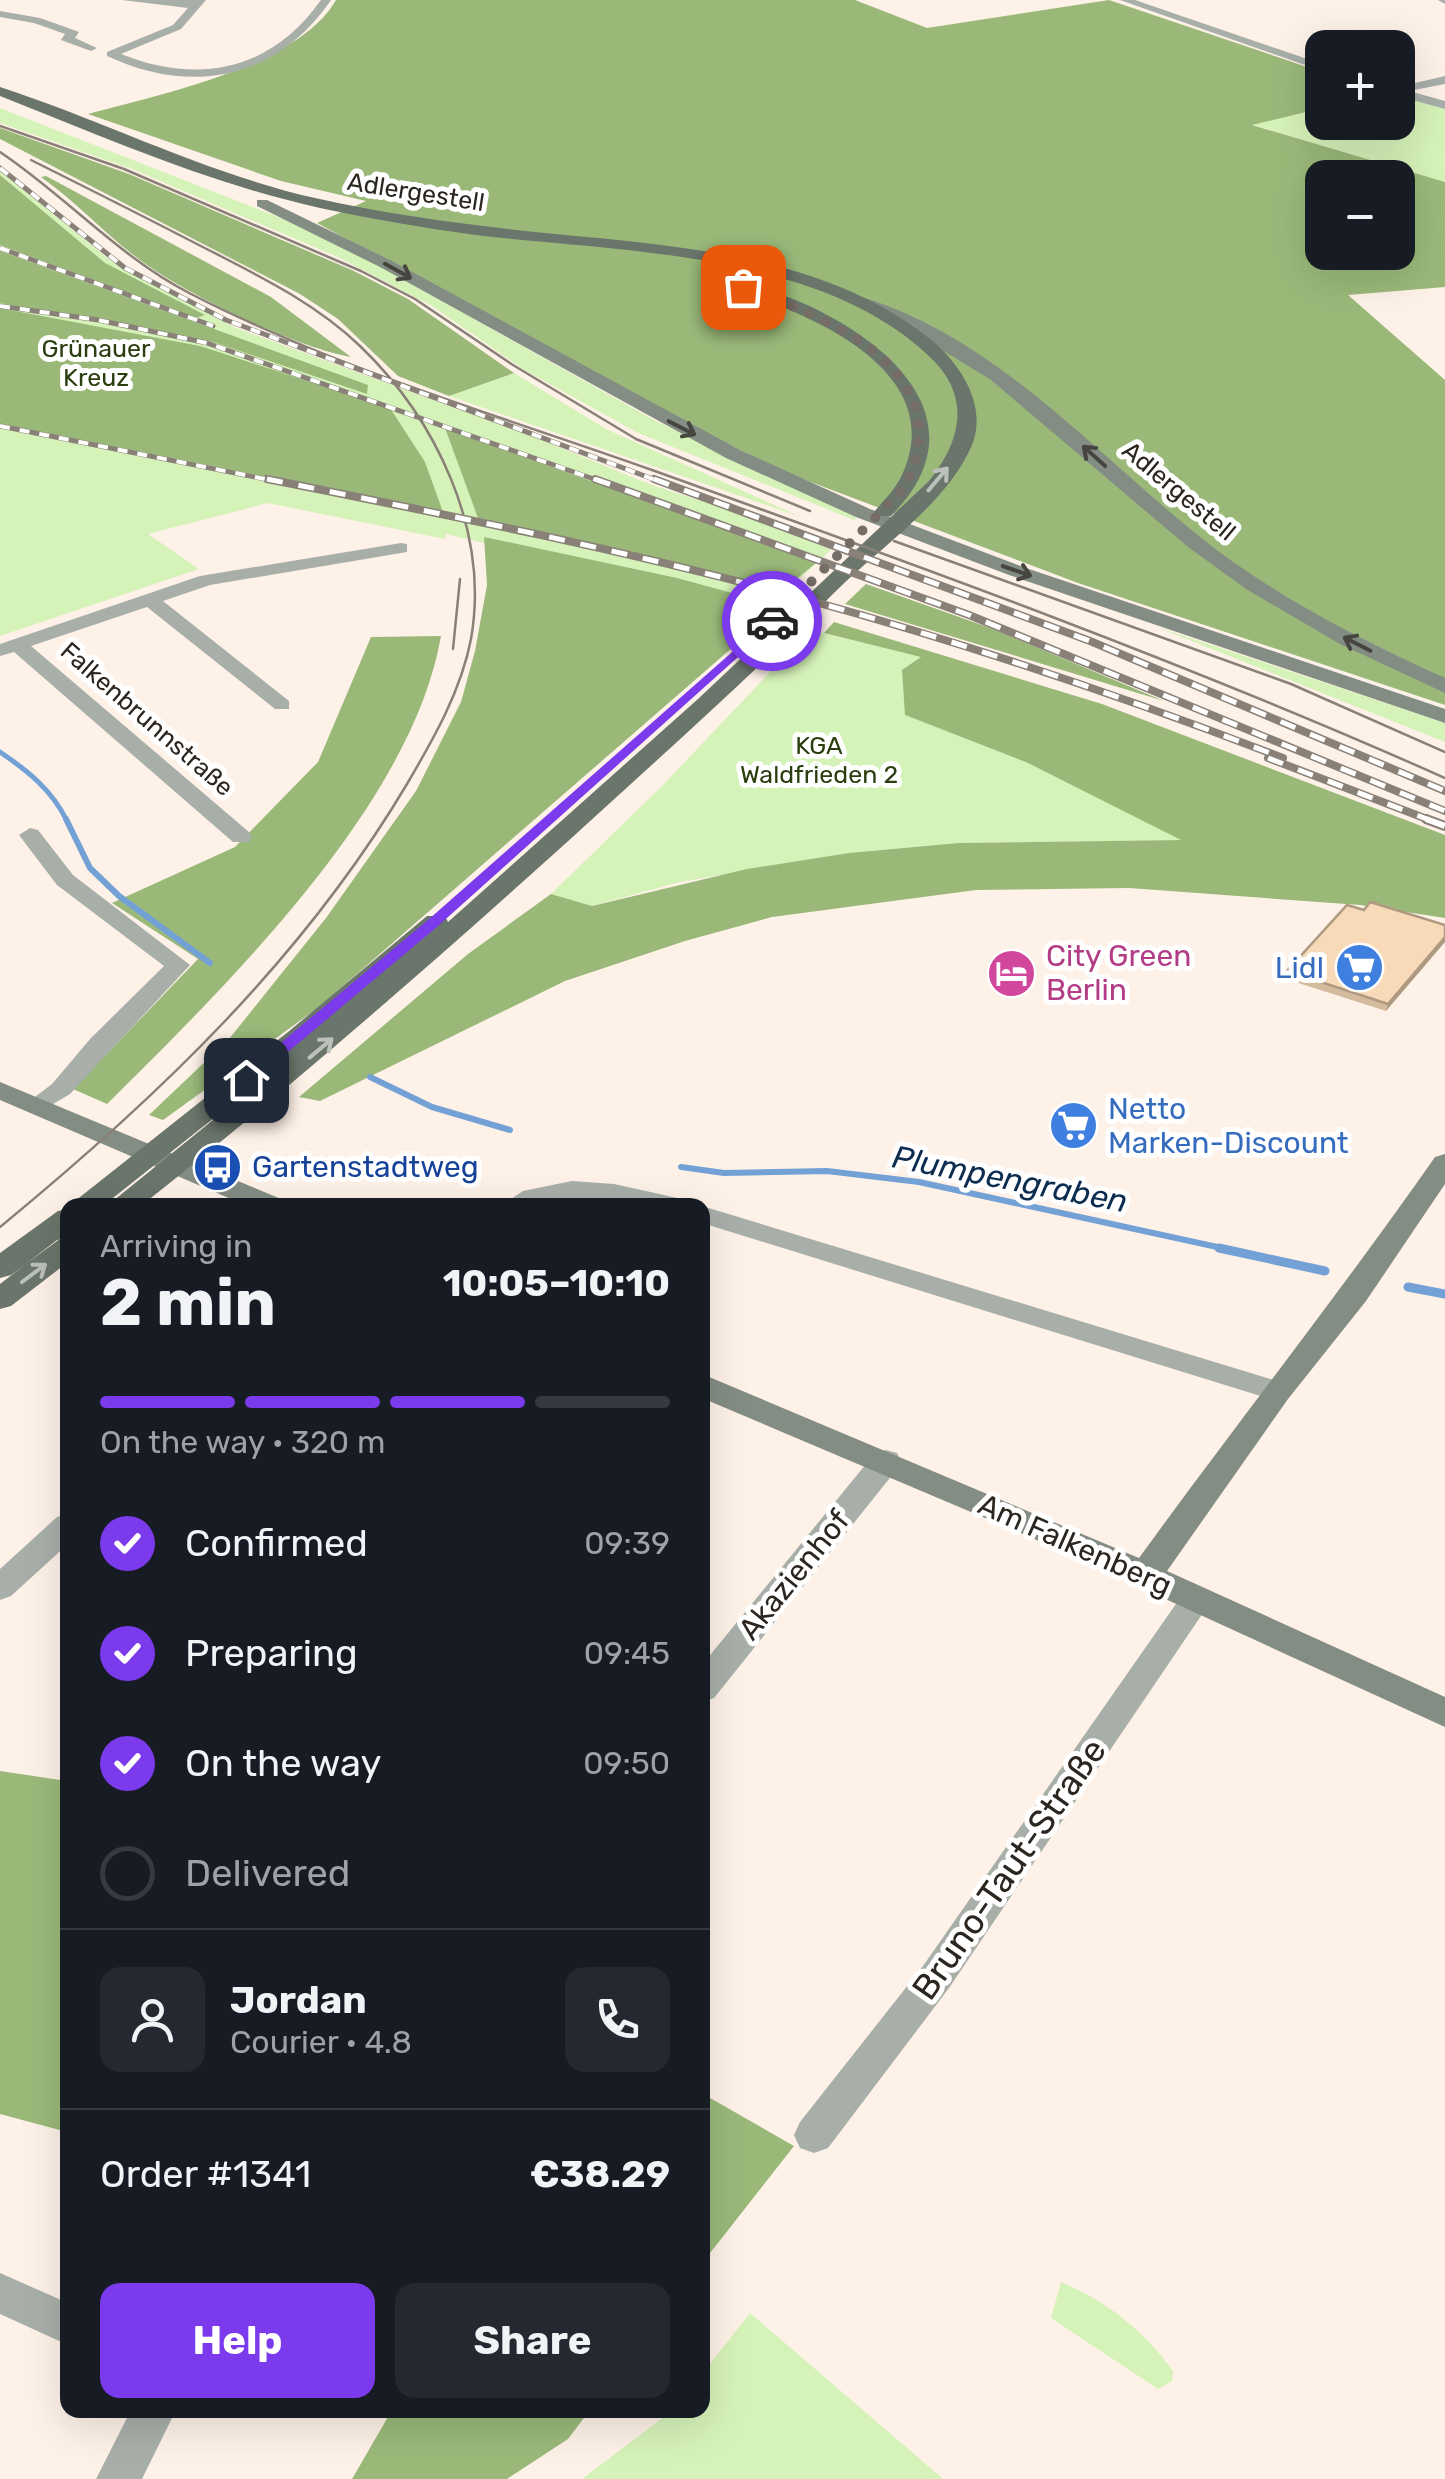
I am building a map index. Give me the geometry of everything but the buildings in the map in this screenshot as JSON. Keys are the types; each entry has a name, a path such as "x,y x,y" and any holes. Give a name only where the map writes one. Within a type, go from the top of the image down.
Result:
{"main road":[{"name":"Adlergestell","path":"0,91 188,166 296,198 426,224 720,262 838,294 894,314 972,357 1040,406 1146,504 1234,572 1320,624 1445,686"},
{"path":"7,106 34,105"},
{"name":"Adlergestell","path":"7,106 146,164 262,203 374,258 685,429 863,512 926,538 1445,716"},
{"name":"Adlergestell","path":"262,203 405,230 630,260 743,287 801,308 853,336 884,360 908,390 915,404 921,438 916,466 904,489 639,753"},
{"name":"Adlergestell","path":"639,753 788,628 929,490 955,459 966,438 968,412 962,386 946,362 898,324 838,294"},
{"path":"114,1198 356,1018 639,753"},
{"path":"0,1090 254,1198"},
{"path":"1145,1576 1277,1391 1355,1294 1445,1163"},
{"path":"0,1268 60,1224"},
{"path":"0,1299 60,1254"},
{"name":"Am Falkenberg","path":"710,1387 886,1461 1445,1713"}],"street":[{"path":"127,0 198,3"},
{"path":"198,3 177,27 111,54 140,64 208,76 284,44 311,22 326,0"},
{"path":"1125,0 1305,62"},
{"path":"0,14 75,34 67,40 92,48"},
{"path":"1415,87 1445,80"},
{"path":"1415,96 1445,105"},
{"name":"Falkenbrunnstraße","path":"8,647 207,580 401,548"},
{"path":"149,600 282,705"},
{"name":"Falkenbrunnstraße","path":"8,647 241,836"},
{"path":"30,836 65,880 178,965 61,1088 36,1106"},
{"path":"542,1198 572,1190 610,1191 641,1198"},
{"path":"710,1216 1277,1391"},
{"name":"Akazienhof","path":"710,1679 886,1461"},
{"path":"0,1588 60,1533"},
{"name":"Bruno-Taut-Straße","path":"814,2135 936,1977 1196,1599"},
{"path":"0,2294 60,2321"},
{"path":"118,2479 150,2418"}],"green space":[{"path":"336,0 855,0 927,28 1109,0 1305,66 1305,112 1252,125 1371,160 1305,160 1305,270 1415,270 1415,173 1445,182 1445,287 1348,295 1445,380 1445,705 1078,583 779,470 317,223 366,201 281,181 88,114 224,75 291,43 318,23"},
{"path":"1415,99 1445,107 1445,182 1415,173 1415,160 1371,160 1250,124 1305,112 1305,140 1415,140"},
{"path":"0,108 296,224 354,252 656,421 857,517 854,520 636,432 523,369 432,306 342,259 132,169 0,123"},
{"path":"0,128 129,174 354,271 408,299 514,373 449,396 398,376 338,319 300,294 0,139"},
{"name":"Grünauer Kreuz","path":"0,171 110,260 236,328 529,435 652,485 836,545 766,610 446,534 445,539 268,503 148,534 199,569 0,636"},
{"path":"0,175 105,263 205,315 196,318 0,245"},
{"path":"46,176 271,297 351,357 271,331 181,286 124,247 41,177"},
{"path":"0,251 368,385 367,394 213,342 0,303"},
{"path":"0,308 200,346 390,408 425,462 443,512 0,424"},
{"path":"514,373 606,429 801,517 449,396"},
{"path":"445,428 816,563 784,589 478,518"},
{"path":"484,537 677,578 780,606 319,1007 163,1120 149,1115 229,1039 326,918 416,791 461,702 475,651 487,585"},
{"path":"866,584 996,630 1164,701 845,604"},
{"path":"834,622 1102,704 1445,835 1445,918 1360,905 1129,888 976,890 772,917 565,981 320,1101 299,1097 468,954 551,894 592,906 747,869 849,853 958,843 1181,840 1028,763 905,715 902,670 921,657 824,633"},
{"path":"1154,626 1445,723 1445,742"},
{"name":"KGA Waldfrieden 2","path":"810,630 923,657 905,715 1028,763 1184,840 958,843 849,853 680,882 591,906 551,894 662,786"},
{"path":"441,636 423,700 393,764 354,827 308,889 205,1005 107,1104 73,1089 198,959 112,903 235,847 318,762 371,637"},
{"path":"0,1771 60,1780 60,2130 0,2114"},
{"path":"710,2098 794,2146 710,2253"},
{"path":"1061,2282 1109,2308 1137,2330 1173,2371 1172,2381 1158,2389 1051,2318"},
{"path":"750,2313 943,2479 582,2479 662,2418 710,2418 710,2364"},
{"path":"387,2418 584,2418 568,2439 507,2479 352,2479"}],"waterway":[{"name":"Plumpengraben","path":"0,752 38,782 67,821"},
{"name":"Plumpengraben","path":"67,821 90,868 119,896 210,963"},
{"name":"Plumpengraben","path":"370,1077 432,1107 510,1130"},
{"name":"Plumpengraben","path":"681,1167 724,1173 827,1171 919,1182 1231,1250"},
{"name":"Plumpengraben","path":"1219,1248 1325,1271"},
{"name":"Plumpengraben","path":"1408,1287 1445,1294"}],"tram line":[{"path":"0,126 124,169 361,271 415,299 513,365 636,439 810,511"},
{"path":"0,152 165,279 246,321 391,380"},
{"path":"31,160 280,288 341,330 391,380"},
{"path":"0,1227 170,1076 274,967 366,848 445,714 471,639 475,598 472,558 451,479 434,442 391,380"},
{"path":"391,380 1051,616 1249,694 1445,778"},
{"path":"894,541 1291,684 1445,752"},
{"path":"453,649 460,579"}],"railway":[{"path":"0,168 125,268 226,320 661,482"},
{"path":"0,248 213,326"},
{"path":"0,306 98,320 207,343 602,482"},
{"path":"0,426 280,482"},
{"path":"267,479 606,550 808,600 1047,673 1283,758"},
{"path":"595,479 969,615 1445,811"},
{"path":"654,479 1090,641 1445,791"},
{"path":"1268,758 1432,821"},
{"path":"1426,819 1445,826"}],"way so far":[{"path":"743,287 801,308 870,348 898,375 920,421 916,466 904,489 772,621"}],"place":[{"name":"Lidl","path":"1359,968"},
{"name":"City Green Berlin","path":"1011,973"},
{"name":"Netto Marken-Discount","path":"1073,1126"},
{"name":"Gartenstadtweg","path":"217,1167"}],"route":[{"path":"246,1080 433,923 772,621"}]}
